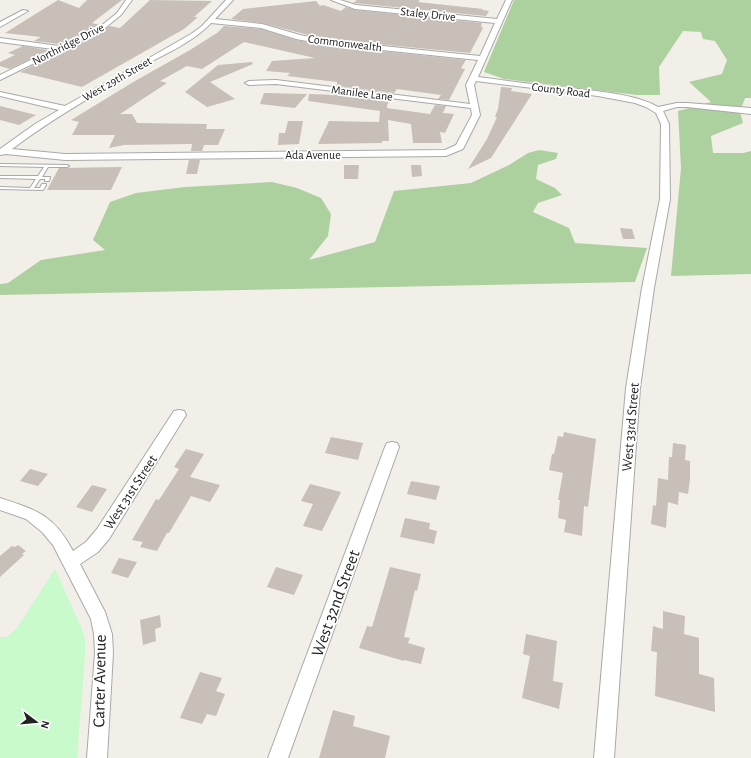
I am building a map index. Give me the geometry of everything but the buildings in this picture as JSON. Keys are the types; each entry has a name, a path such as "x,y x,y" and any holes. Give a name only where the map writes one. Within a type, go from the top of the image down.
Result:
{"street":[{"name":"Northridge Drive","path":"0,78 60,49 113,20 128,0"},
{"name":"West 29th Street","path":"2,153 38,126 65,109 193,35 210,21 230,0"},
{"name":"Staley Drive","path":"334,0 355,7 499,21"},
{"name":"Ada Avenue","path":"2,153 65,156 446,153 460,147 476,115 470,85 472,78 509,0"},
{"path":"0,25 25,11"},
{"name":"Commonwealth","path":"210,21 262,26 299,37 324,42 481,58"},
{"path":"0,40 60,49"},
{"name":"County Road","path":"472,78 598,94 636,101 653,108"},
{"name":"Manilee Lane","path":"249,83 276,82 455,105 474,106"},
{"path":"0,94 65,109"},
{"path":"653,108 687,105 751,111"},
{"name":"West 33rd Street","path":"604,758 632,388 648,288 666,199 666,129 663,115 653,108"},
{"name":"West 31st Street","path":"71,561 92,547 103,534 179,415"},
{"name":"West 32nd Street","path":"278,758 392,447"},
{"name":"Carter Avenue","path":"0,504 31,515 48,527 59,540 71,561 99,618 103,634 104,653 96,758"}],"lane":[{"path":"0,170 2,165 67,166"},
{"path":"31,189 46,166"},
{"path":"0,177 48,178 41,189 0,188"}],"green space":[{"path":"514,0 751,0 751,98 745,98 740,112 743,123 711,136 713,153 743,153 751,151 751,274 671,276 681,168 678,111 711,102 689,82 722,74 727,60 715,41 703,39 701,32 683,31 659,67 660,95 637,95 504,79 484,72"},
{"path":"539,150 558,153 556,159 538,165 536,179 555,188 562,195 538,203 533,212 569,228 575,243 647,248 635,282 0,295 0,284 8,283 41,260 105,250 93,240 110,202 136,193 185,187 272,182 297,188 321,198 331,214 328,236 309,260 375,242 394,191 471,183 509,165 528,153"},
{"path":"55,569 82,629 85,640 77,758 0,758 0,637 7,637 17,628"}]}
